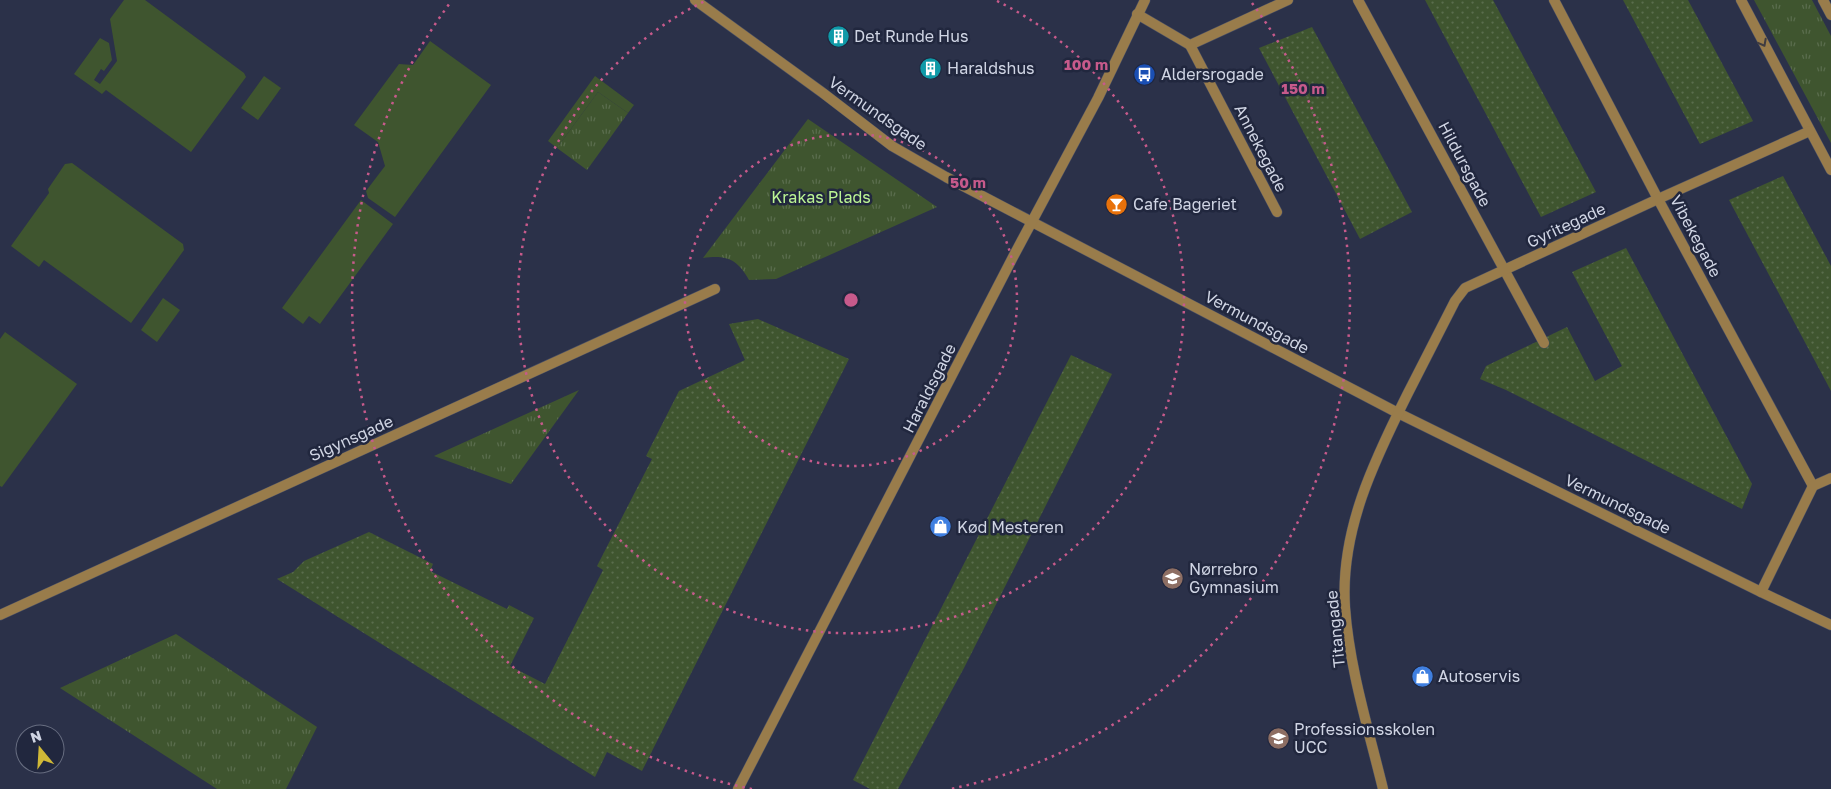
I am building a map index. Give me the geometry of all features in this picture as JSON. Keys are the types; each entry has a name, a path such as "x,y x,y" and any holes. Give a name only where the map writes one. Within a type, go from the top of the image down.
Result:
{"street":[{"name":"Vermundsgade","path":"695,0 892,146 946,177 1398,413 1831,625"},
{"name":"Haraldsgade","path":"740,788 1032,221 1098,98 1145,0"},
{"path":"1137,14 1190,45 1288,0"},
{"name":"Hildursgade","path":"1358,0 1544,343"},
{"name":"Vibekegade","path":"1554,0 1658,199 1813,486"},
{"path":"1740,0 1831,170"},
{"path":"1823,0 1831,15"},
{"name":"Annekegade","path":"1190,45 1277,212"},
{"name":"Gyritegade","path":"1398,413 1455,301 1465,288 1810,131"},
{"name":"Sigynsgade","path":"0,615 715,289"},
{"name":"Titangade","path":"1383,789 1350,652 1345,607 1345,571 1354,522 1369,476 1398,413"},
{"path":"1761,592 1813,486 1831,478"}],"green space":[{"path":"124,0 145,0 244,73 246,77 191,152 106,90 102,94 74,74 100,38 109,43 112,60 104,71 101,69 94,80 100,84 117,61 110,19"},
{"path":"1425,0 1493,0 1596,192 1541,217"},
{"path":"1623,0 1688,0 1753,121 1700,144"},
{"path":"1754,0 1812,0 1831,36 1831,143"},
{"path":"1312,27 1412,212 1360,239 1259,48"},
{"path":"430,41 491,85 395,217 368,198 366,191 385,166 378,142 354,125 399,64 413,65"},
{"path":"264,76 281,88 258,120 241,108"},
{"path":"595,76 634,105 628,113 598,92 557,148 548,141"},
{"path":"598,92 628,113 587,170 557,148"},
{"name":"Krakas Plads","path":"808,119 937,207 776,279 749,280 740,267 730,260 719,257 703,258"},
{"path":"72,163 183,244 184,250 131,323 44,260 39,267 11,246 49,193 48,189 65,164"},
{"path":"1783,176 1831,266 1831,391 1729,200"},
{"path":"361,200 393,224 320,324 309,316 303,324 282,308"},
{"path":"1626,248 1752,484 1742,509 1506,390 1480,379 1486,366 1567,327 1595,381 1622,366 1572,272"},
{"path":"163,298 180,310 157,342 141,330"},
{"path":"758,319 849,359 642,771 607,752 595,777 277,579 293,572 304,561 369,532 433,564 430,571 507,609 509,605 534,618 510,666 545,684 603,570 597,566 652,459 646,456 679,391 745,360 729,324"},
{"path":"5,332 77,384 2,487 0,486 0,339"},
{"path":"1071,355 1112,374 964,668 898,789 870,789 853,780"},
{"path":"579,390 511,484 434,456"},
{"path":"176,634 317,727 286,789 217,789 60,688"}],"place":[{"name":"Det Runde Hus","path":"838,36"},
{"name":"Haraldshus","path":"931,68"},
{"name":"Aldersrogade","path":"1145,74"},
{"name":"Cafe Bageriet","path":"1117,204"},
{"name":"Kød Mesteren","path":"941,527"},
{"name":"Nørrebro Gymnasium","path":"1173,578"},
{"name":"Autoservis","path":"1422,676"},
{"name":"Professionsskolen UCC","path":"1278,738"}]}
